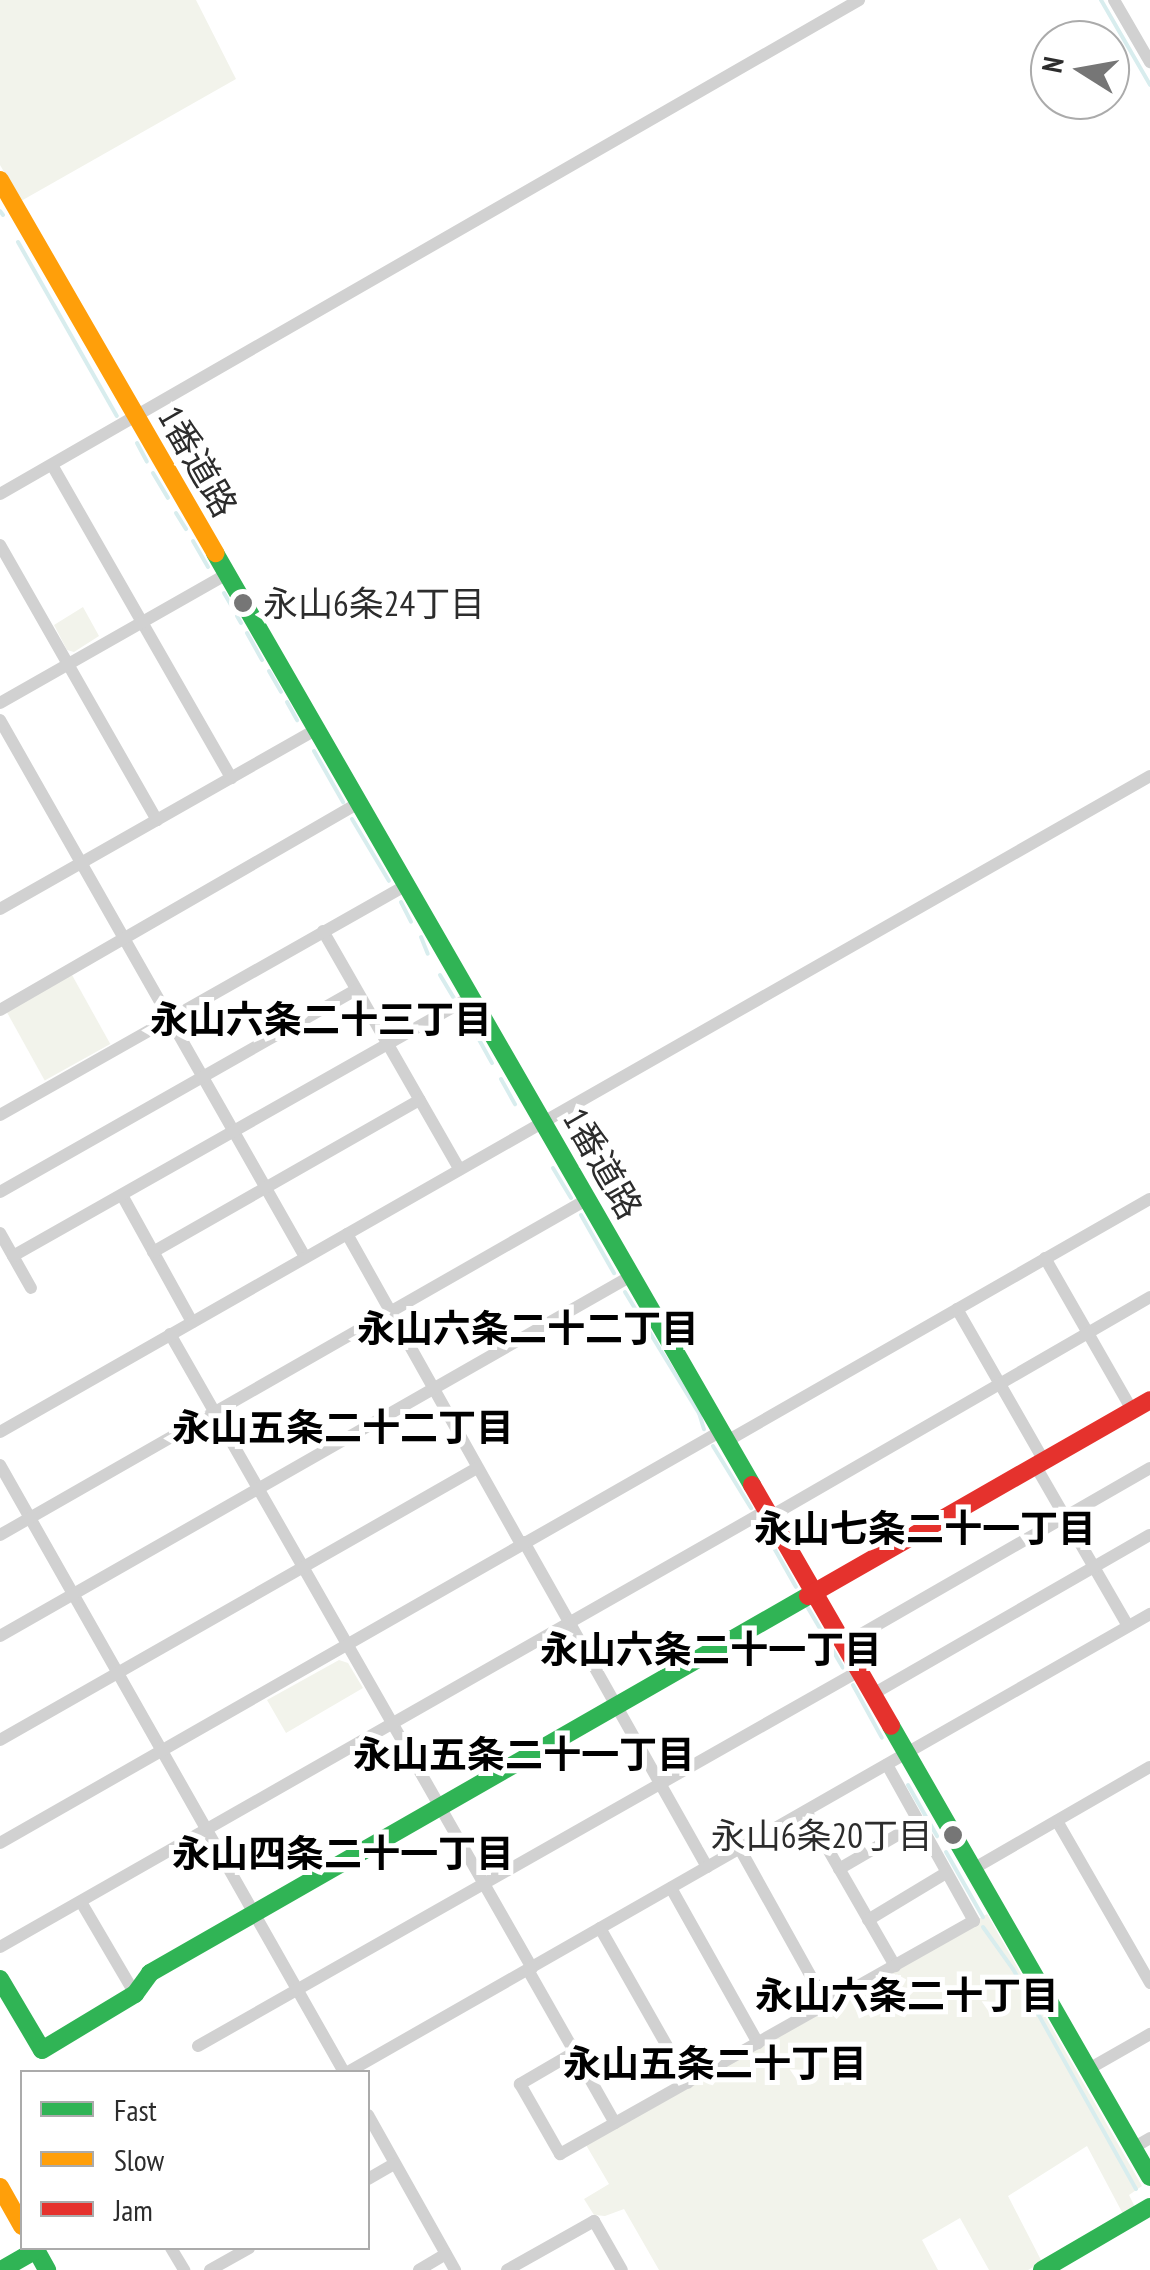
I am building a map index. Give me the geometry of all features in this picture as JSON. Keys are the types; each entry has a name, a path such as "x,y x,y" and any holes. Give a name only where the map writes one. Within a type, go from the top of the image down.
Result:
{"main road":[{"name":"1番道路","path":"0,180 1150,2178"},
{"path":"0,1979 42,2050 135,1994 150,1974 254,1912 1150,1400"},
{"path":"0,2187 20,2222"},
{"path":"1042,2270 1150,2208"},
{"path":"0,2270 34,2250"}],"street":[{"path":"0,494 858,0"},
{"path":"1114,0 1150,62"},
{"path":"52,464 231,778"},
{"path":"0,545 157,820"},
{"path":"0,703 225,575"},
{"path":"0,720 306,1257"},
{"path":"2,904 81,864 315,730"},
{"path":"0,1432 1150,776"},
{"path":"0,1010 357,804"},
{"path":"0,1115 404,886"},
{"path":"323,931 460,1170"},
{"path":"0,1192 356,990"},
{"path":"13,1256 469,998"},
{"path":"153,1252 420,1100"},
{"path":"122,1197 192,1322"},
{"path":"0,1843 523,1543 958,1309 1150,1199"},
{"path":"0,1535 586,1200"},
{"path":"0,1233 31,1288"},
{"path":"346,1234 707,1867"},
{"path":"1045,1258 1132,1410"},
{"path":"0,1636 632,1276"},
{"path":"2,1942 81,1902 392,1722 1150,1297"},
{"path":"958,1309 1000,1383 1065,1517 1128,1626"},
{"path":"170,1334 485,1884 615,2123"},
{"path":"0,1465 345,2070"},
{"path":"0,1740 477,1468"},
{"path":"844,1644 1150,1468"},
{"path":"873,1694 1150,1535"},
{"path":"350,2070 1150,1614"},
{"path":"198,2046 859,1671"},
{"path":"575,2052 520,2084 560,2154 974,1921 887,1765"},
{"path":"973,1869 1150,1767"},
{"path":"806,1811 895,1966"},
{"path":"1057,1821 1150,1982"},
{"path":"839,1869 918,1823"},
{"path":"740,1849 827,2004"},
{"path":"868,1920 946,1873"},
{"path":"671,1888 758,2043"},
{"path":"81,1902 135,1994"},
{"path":"600,1928 688,2083"},
{"path":"1088,2070 1150,2034"},
{"path":"370,2119 455,2270"},
{"path":"1133,2148 1150,2138"},
{"path":"370,2178 394,2164"},
{"path":"507,2270 594,2221 622,2270"},
{"path":"210,2270 245,2250"},
{"path":"419,2270 446,2254"}],"shaded area":[{"path":"0,0 196,0 236,79 21,201 0,165"},
{"path":"83,607 99,636 74,652 67,650 54,625"},
{"path":"72,975 110,1044 45,1080 6,1011"},
{"path":"339,1660 348,1663 363,1688 286,1733 267,1700"},
{"path":"987,1914 1142,2186 1129,2195 1135,2207 1123,2214 1087,2146 1008,2196 1042,2262 1028,2270 989,2270 960,2218 922,2240 938,2270 659,2270 624,2209 605,2216 594,2215 584,2199 609,2184 586,2145"}],"waterway":[{"path":"1101,0 1150,85"},
{"path":"0,211 3,215"},
{"path":"18,242 117,416"},
{"path":"137,443 147,462"},
{"path":"153,473 168,498"},
{"path":"176,513 186,529"},
{"path":"193,541 208,567"},
{"path":"224,593 231,605"},
{"path":"237,616 241,623"},
{"path":"247,633 262,660"},
{"path":"269,671 281,692"},
{"path":"287,702 297,720"},
{"path":"314,751 343,802"},
{"path":"352,819 389,881"},
{"path":"401,902 411,922"},
{"path":"421,937 428,954"},
{"path":"440,975 454,998"},
{"path":"464,1014 470,1024"},
{"path":"477,1036 492,1063"},
{"path":"501,1079 515,1104"},
{"path":"553,1168 571,1198"},
{"path":"581,1215 614,1273"},
{"path":"625,1292 699,1413 704,1429"},
{"path":"713,1446 751,1508"},
{"path":"761,1525 796,1587"},
{"path":"808,1608 843,1668"},
{"path":"853,1685 882,1738"},
{"path":"908,1785 937,1836"},
{"path":"946,1852 983,1917"},
{"path":"983,1927 1013,1969 1136,2189"}],"traffic: fast":[{"path":"215,553 752,1485"},
{"path":"0,1979 42,2050 135,1994 150,1973 808,1596"},
{"path":"891,1726 1150,2177"},
{"path":"1042,2270 1150,2207"},
{"path":"1,2270 36,2250"},
{"path":"36,2250 47,2270"}],"traffic: slow":[{"path":"0,180 215,553"},
{"path":"0,2187 20,2222"}],"traffic: jam":[{"path":"808,1596 1150,1400"},
{"path":"752,1485 891,1726"}],"place":[{"name":"永山6条24丁目","path":"243,603"},
{"name":"永山6条20丁目","path":"953,1835"}],"district":[{"name":"永山六条二十三丁目","path":"321,1019"},
{"name":"永山六条二十二丁目","path":"528,1328"},
{"name":"永山五条二十二丁目","path":"343,1427"},
{"name":"永山七条二十一丁目","path":"925,1528"},
{"name":"永山六条二十一丁目","path":"711,1649"},
{"name":"永山五条二十一丁目","path":"524,1754"},
{"name":"永山四条二十一丁目","path":"343,1853"},
{"name":"永山六条二十丁目","path":"907,1995"},
{"name":"永山五条二十丁目","path":"715,2063"}]}
